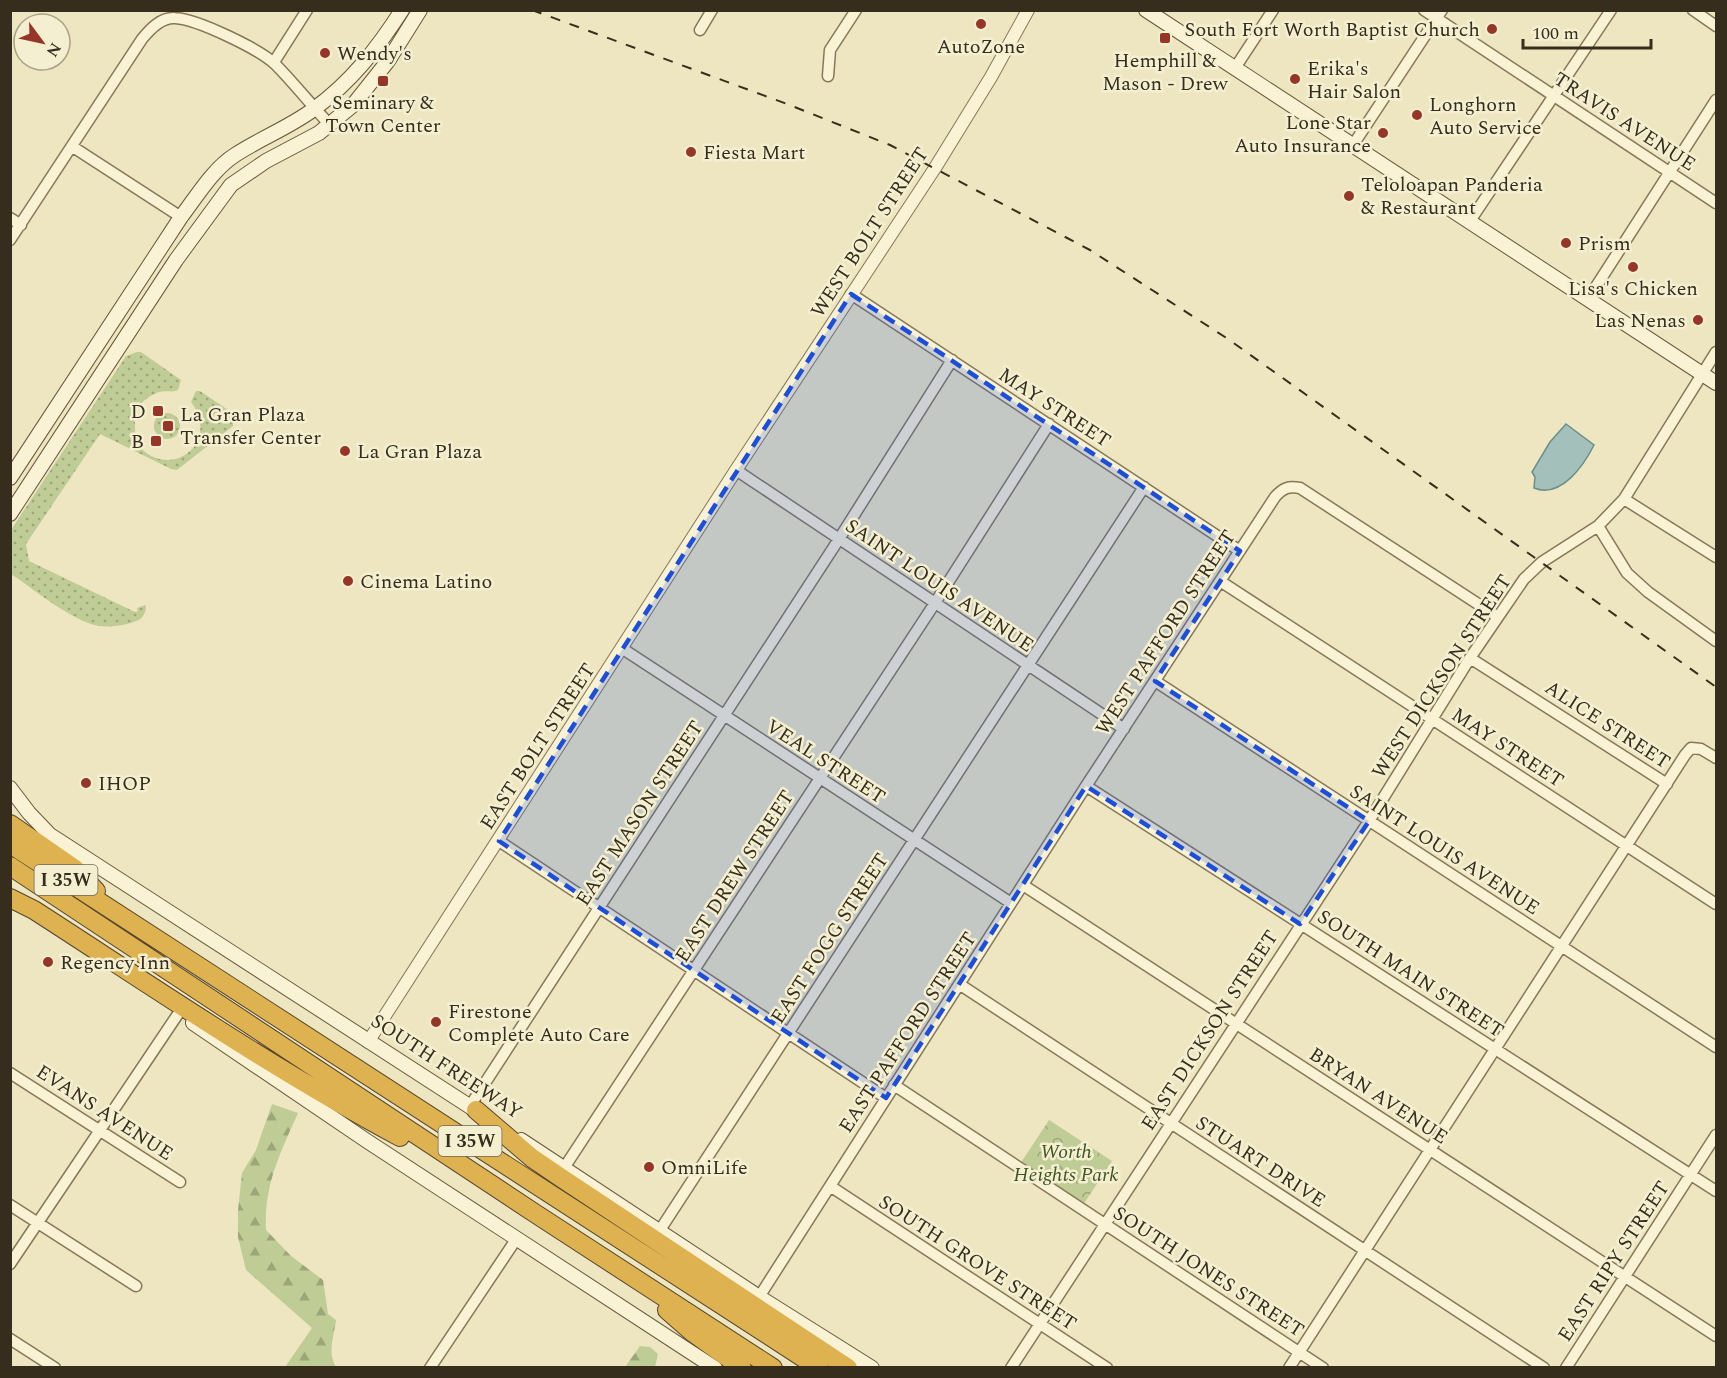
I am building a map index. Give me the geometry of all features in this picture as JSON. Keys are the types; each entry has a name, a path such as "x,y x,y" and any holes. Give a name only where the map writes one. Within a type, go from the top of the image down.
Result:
{"highway":[{"path":"10,824 75,869 121,915"},
{"name":"I 35W","path":"10,844 819,1368"},
{"name":"I 35W","path":"10,866 499,1190 773,1368"},
{"path":"10,898 34,910 268,1062 499,1190"},
{"path":"473,1108 542,1164 848,1368"},
{"path":"618,1268 692,1332 742,1368"}],"main road":[{"path":"12,472 181,217 205,185 234,156 315,109 337,91 363,64 402,10"},
{"path":"10,514 176,260 231,185 266,161 319,133 353,105 370,85 420,10"},
{"path":"1146,10 1716,383"},
{"path":"176,260 186,232 181,217"},
{"path":"129,334 126,321 142,278"},
{"path":"74,381 115,339 129,334"},
{"name":"SOUTH FREEWAY","path":"10,788 29,813 51,835 660,1230 759,1297 872,1368"},
{"path":"10,903 367,1141 715,1368"}],"street":[{"path":"274,62 307,10"},
{"path":"700,30 712,10"},
{"path":"828,76 830,50 856,10"},
{"name":"WEST BOLT STREET","path":"736,470 935,168 992,77 1028,10"},
{"path":"1235,68 1273,10"},
{"name":"TRAVIS AVENUE","path":"1424,10 1439,15 1553,95 1716,203"},
{"path":"1470,221 1611,10"},
{"path":"1693,10 1716,26"},
{"path":"1353,145 1439,15"},
{"path":"10,240 142,39 157,24 174,18 196,23 256,51 274,62 330,125"},
{"path":"1588,298 1716,100"},
{"path":"73,147 181,217"},
{"path":"10,218 21,225"},
{"name":"MAY STREET","path":"851,294 1240,551"},
{"name":"WEST DICKSON STREET","path":"1300,924 1369,821 1470,658 1524,579 1542,562 1598,526 1624,499 1716,352"},
{"name":"EAST MASON STREET","path":"473,1108 952,360"},
{"name":"EAST DREW STREET","path":"564,1168 935,603 1049,424"},
{"name":"SAINT LOUIS AVENUE","path":"736,470 1124,729"},
{"name":"EAST BOLT STREET","path":"369,1042 736,470"},
{"name":"WEST PAFFORD STREET","path":"1086,786 1282,489 1290,486 1300,488 1498,617"},
{"name":"EAST FOGG STREET","path":"660,1230 1144,487"},
{"path":"1624,499 1716,557"},
{"path":"1598,526 1627,573 1648,592 1716,641"},
{"name":"MAY STREET","path":"1220,581 1716,904"},
{"name":"VEAL STREET","path":"623,649 1011,903"},
{"name":"ALICE STREET","path":"1470,658 1667,784 1691,748 1701,749 1716,758"},
{"name":"SAINT LOUIS AVENUE","path":"1155,681 1716,1047"},
{"path":"1289,1368 1667,784"},
{"name":"EAST PAFFORD STREET","path":"759,1297 1086,786"},
{"name":"SOUTH MAIN STREET","path":"1086,786 1716,1191"},
{"path":"499,841 886,1098"},
{"name":"BRYAN AVENUE","path":"1023,885 1716,1336"},
{"name":"EAST DICKSON STREET","path":"1011,1368 1300,924"},
{"name":"STUART DRIVE","path":"959,984 1544,1368"},
{"path":"10,1264 178,1014"},
{"name":"EVANS AVENUE","path":"10,1073 180,1182"},
{"name":"SOUTH JONES STREET","path":"894,1086 1323,1368"},
{"name":"EAST RIPY STREET","path":"1566,1368 1716,1135"},
{"name":"SOUTH GROVE STREET","path":"830,1186 1107,1368"},
{"path":"10,1205 136,1286"},
{"path":"430,1368 517,1238"},
{"path":"10,1339 55,1368"}],"highlighted area":[{"path":"851,294 1240,551 1155,681 1369,821 1300,924 1086,786 886,1098 499,841"}],"green space":[{"path":"141,352 181,380 178,390 159,392 150,396 139,406 135,418 136,443 149,455 163,460 176,459 188,453 196,444 200,431 199,417 191,402 196,391 200,391 231,412 233,426 177,470 100,434 26,544 29,561 135,612 138,611 137,608 145,605 146,607 142,617 134,622 117,626 99,626 66,612 11,574 11,530 126,356"},
{"path":"167,413 177,416 180,426 177,436 167,439 157,436 154,426 157,416"},
{"path":"272,1104 298,1113 279,1156 270,1184 266,1230 291,1256 323,1280 328,1314 336,1320 332,1356 336,1367 285,1367 312,1328 246,1270 238,1237 242,1173 256,1150"},
{"name":"Worth Heights Park","path":"1049,1120 1112,1161 1083,1205 1020,1164"},
{"path":"640,1346 650,1347 658,1354 655,1367 625,1367"}],"water":[{"path":"1566,424 1594,445 1578,470 1562,485 1544,490 1534,488 1535,477 1532,472 1550,442"}],"railway":[{"path":"532,10 787,104 890,145 1090,250 1228,339 1716,687"}],"place":[{"name":"AutoZone","path":"981,24"},
{"name":"South Fort Worth Baptist Church","path":"1492,29"},
{"name":"Hemphill & Mason - Drew","path":"1165,38"},
{"name":"Wendy's","path":"325,53"},
{"name":"Erika's Hair Salon","path":"1295,79"},
{"name":"Seminary & Town Center","path":"383,81"},
{"name":"Longhorn Auto Service","path":"1417,115"},
{"name":"Lone Star Auto Insurance","path":"1383,133"},
{"name":"Fiesta Mart","path":"691,152"},
{"name":"Teloloapan Panderia & Restaurant","path":"1349,196"},
{"name":"Prism","path":"1566,243"},
{"name":"Lisa's Chicken","path":"1633,267"},
{"name":"Las Nenas","path":"1698,320"},
{"name":"D","path":"158,411"},
{"name":"La Gran Plaza Transfer Center","path":"168,426"},
{"name":"B","path":"156,441"},
{"name":"La Gran Plaza","path":"345,451"},
{"name":"Cinema Latino","path":"348,581"},
{"name":"IHOP","path":"86,783"},
{"name":"Regency Inn","path":"48,962"},
{"name":"Firestone Complete Auto Care","path":"436,1022"},
{"name":"OmniLife","path":"649,1167"}]}
